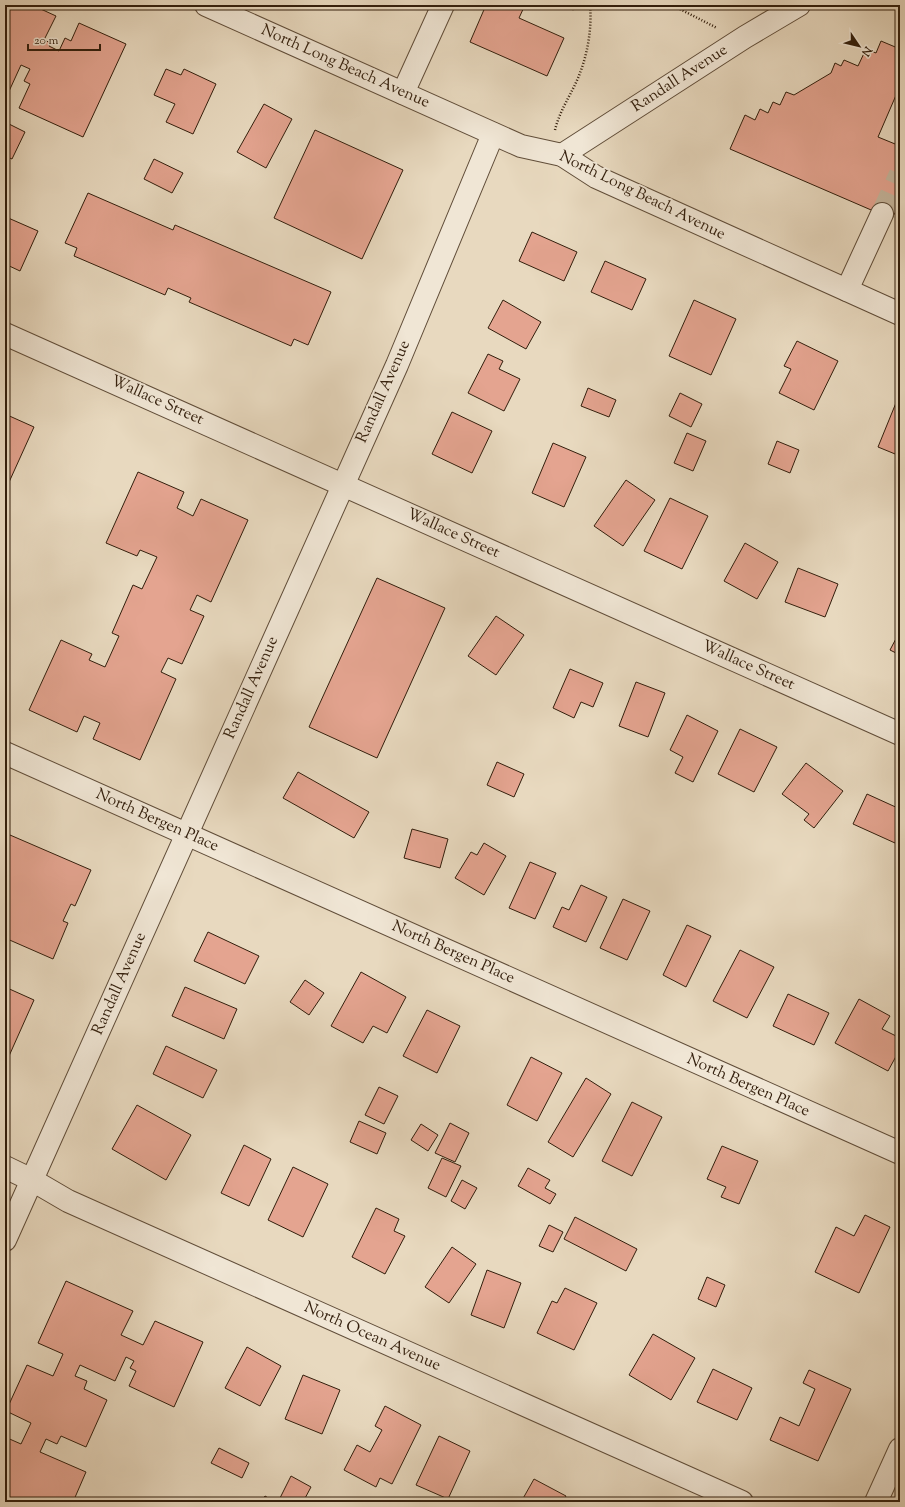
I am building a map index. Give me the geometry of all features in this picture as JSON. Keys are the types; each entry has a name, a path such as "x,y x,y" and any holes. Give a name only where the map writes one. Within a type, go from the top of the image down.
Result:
{"street":[{"name":"North Long Beach Avenue","path":"206,5 521,146 562,155 596,178 900,314"},
{"path":"403,93 443,5"},
{"name":"Randall Avenue","path":"562,155 745,37 800,5"},
{"name":"Randall Avenue","path":"5,1240 342,484 397,365 493,134"},
{"path":"846,290 882,214"},
{"name":"Wallace Street","path":"5,334 900,734"},
{"name":"North Bergen Place","path":"5,754 900,1153"},
{"name":"North Ocean Avenue","path":"5,1167 32,1180 68,1201 742,1502"},
{"path":"876,1502 900,1448"}],"path":[{"path":"558,5 573,9 586,5"},
{"path":"555,130 558,116 580,73 588,44 590,5"},
{"path":"672,5 718,28"}],"building":[{"path":"5,5 32,5 56,16 44,40 51,43 49,46 59,51 65,38 71,41 79,23 126,44 83,137 19,108 30,84 24,81 30,69 21,65 5,100"},
{"path":"486,5 525,5 519,18 564,38 547,76 470,42"},
{"path":"881,41 900,49 900,86 878,137 900,146 900,201 892,219 730,149 745,115 755,120 760,109 768,113 773,102 780,105 786,92 794,95 831,73 835,63 841,66 844,60 858,66 866,49 876,53"},
{"path":"166,69 181,75 184,69 216,84 193,134 166,122 175,104 154,95"},
{"path":"264,104 292,119 266,168 237,152"},
{"path":"5,122 25,132 12,159 5,156"},
{"path":"315,130 403,170 362,259 274,218"},
{"path":"154,159 183,173 172,193 144,179"},
{"path":"88,193 173,230 175,225 331,292 308,345 294,339 291,346 189,302 191,298 168,288 165,295 74,256 77,248 65,243"},
{"path":"6,217 38,231 20,271 5,264"},
{"path":"532,232 577,252 564,281 519,261"},
{"path":"605,261 646,279 632,310 591,292"},
{"path":"503,300 541,322 526,349 488,328"},
{"path":"694,300 736,319 711,375 669,356"},
{"path":"797,341 838,361 814,410 779,393 791,369 784,366"},
{"path":"488,354 503,361 499,369 520,379 504,411 468,393"},
{"path":"588,388 616,400 609,417 581,406"},
{"path":"680,393 702,404 691,427 669,416"},
{"path":"900,393 900,456 878,447"},
{"path":"452,412 492,431 472,473 432,454"},
{"path":"5,414 34,427 5,491"},
{"path":"687,433 706,441 693,471 674,463"},
{"path":"777,441 799,450 790,473 768,464"},
{"path":"553,443 586,457 564,507 532,493"},
{"path":"138,472 184,492 177,508 193,516 201,499 248,520 211,602 197,595 190,610 204,616 182,664 168,658 161,672 176,679 140,760 93,739 100,723 84,716 77,732 29,710 61,640 92,654 89,660 105,667 119,636 112,633 133,585 142,589 157,557 140,550 137,556 106,543"},
{"path":"626,480 655,500 623,546 594,526"},
{"path":"670,498 708,516 682,569 644,551"},
{"path":"745,543 778,562 757,599 724,581"},
{"path":"798,568 838,584 825,617 785,602"},
{"path":"377,578 445,608 377,758 309,727"},
{"path":"496,616 524,635 496,675 468,656"},
{"path":"900,631 900,655 890,650"},
{"path":"570,669 603,683 593,707 581,702 574,718 553,708"},
{"path":"636,682 665,693 648,737 619,726"},
{"path":"687,715 718,731 693,782 675,773 683,757 670,750"},
{"path":"740,729 777,747 754,792 718,774"},
{"path":"497,762 524,774 514,797 487,785"},
{"path":"806,763 843,791 814,828 804,820 809,814 782,794"},
{"path":"298,772 369,812 354,838 283,798"},
{"path":"867,794 900,809 900,832 895,843 853,824"},
{"path":"412,829 448,839 440,868 404,858"},
{"path":"10,835 91,870 75,906 71,904 63,921 68,923 53,959 5,938 5,846"},
{"path":"484,843 506,856 484,895 455,878 471,852 477,855"},
{"path":"530,862 556,873 535,919 509,908"},
{"path":"581,885 607,897 586,942 553,927 562,907 569,910"},
{"path":"623,899 650,911 627,960 600,948"},
{"path":"687,925 711,936 686,987 663,975"},
{"path":"208,932 259,956 245,984 194,961"},
{"path":"740,950 774,967 747,1018 713,1001"},
{"path":"361,972 406,997 387,1033 373,1026 363,1043 331,1026"},
{"path":"305,980 324,993 309,1015 290,1002"},
{"path":"5,987 34,1000 5,1065"},
{"path":"185,987 237,1009 224,1039 172,1016"},
{"path":"788,994 829,1013 814,1045 773,1026"},
{"path":"859,999 890,1016 882,1029 900,1038 900,1049 888,1071 835,1043"},
{"path":"427,1010 460,1026 437,1073 403,1056"},
{"path":"166,1046 217,1070 203,1098 153,1074"},
{"path":"531,1057 562,1073 537,1121 507,1105"},
{"path":"586,1078 611,1094 573,1157 548,1142"},
{"path":"379,1087 398,1096 384,1124 365,1115"},
{"path":"632,1102 662,1117 632,1176 602,1161"},
{"path":"137,1105 191,1135 166,1180 112,1149"},
{"path":"359,1121 386,1133 377,1154 350,1142"},
{"path":"450,1123 469,1133 455,1162 435,1153"},
{"path":"421,1124 438,1135 428,1151 411,1140"},
{"path":"244,1145 271,1159 249,1206 221,1193"},
{"path":"722,1146 758,1161 739,1204 721,1197 726,1187 707,1179"},
{"path":"442,1158 461,1166 446,1197 428,1188"},
{"path":"293,1167 328,1184 303,1237 268,1220"},
{"path":"528,1168 550,1180 545,1188 556,1194 550,1204 518,1186"},
{"path":"462,1180 477,1188 465,1209 451,1201"},
{"path":"376,1208 399,1219 394,1231 405,1236 385,1274 352,1257"},
{"path":"865,1215 890,1227 859,1293 815,1272 836,1227 854,1236"},
{"path":"575,1217 637,1249 626,1271 564,1239"},
{"path":"549,1225 563,1232 553,1252 539,1246"},
{"path":"452,1247 476,1264 449,1303 425,1287"},
{"path":"487,1270 521,1283 504,1328 471,1315"},
{"path":"707,1277 725,1285 716,1307 698,1299"},
{"path":"66,1281 133,1311 121,1335 143,1345 155,1321 203,1342 174,1407 129,1386 136,1371 130,1368 134,1361 126,1357 115,1381 80,1365 75,1376 87,1381 84,1389 107,1400 86,1447 61,1436 57,1444 46,1439 40,1452 86,1472 73,1502 5,1502 5,1437 21,1444 31,1423 6,1411 27,1365 53,1376 63,1354 38,1343"},
{"path":"565,1288 597,1303 574,1350 537,1333 552,1301 557,1303"},
{"path":"653,1334 695,1358 671,1400 629,1375"},
{"path":"247,1347 281,1366 260,1406 225,1388"},
{"path":"713,1369 752,1388 737,1420 697,1402"},
{"path":"809,1370 851,1389 818,1461 770,1440 780,1417 799,1426 815,1389 803,1383"},
{"path":"303,1375 340,1390 322,1434 285,1419"},
{"path":"385,1406 421,1425 392,1484 380,1478 376,1487 344,1470 357,1445 370,1452 382,1430 375,1426"},
{"path":"439,1436 470,1451 448,1499 416,1485"},
{"path":"219,1448 249,1463 242,1478 211,1463"},
{"path":"291,1476 311,1487 303,1502 283,1502 279,1500"},
{"path":"534,1479 566,1496 563,1502 521,1502"},
{"path":"265,1496 275,1502 261,1502"}],"tunnel":[{"path":"882,214 900,174"}]}
